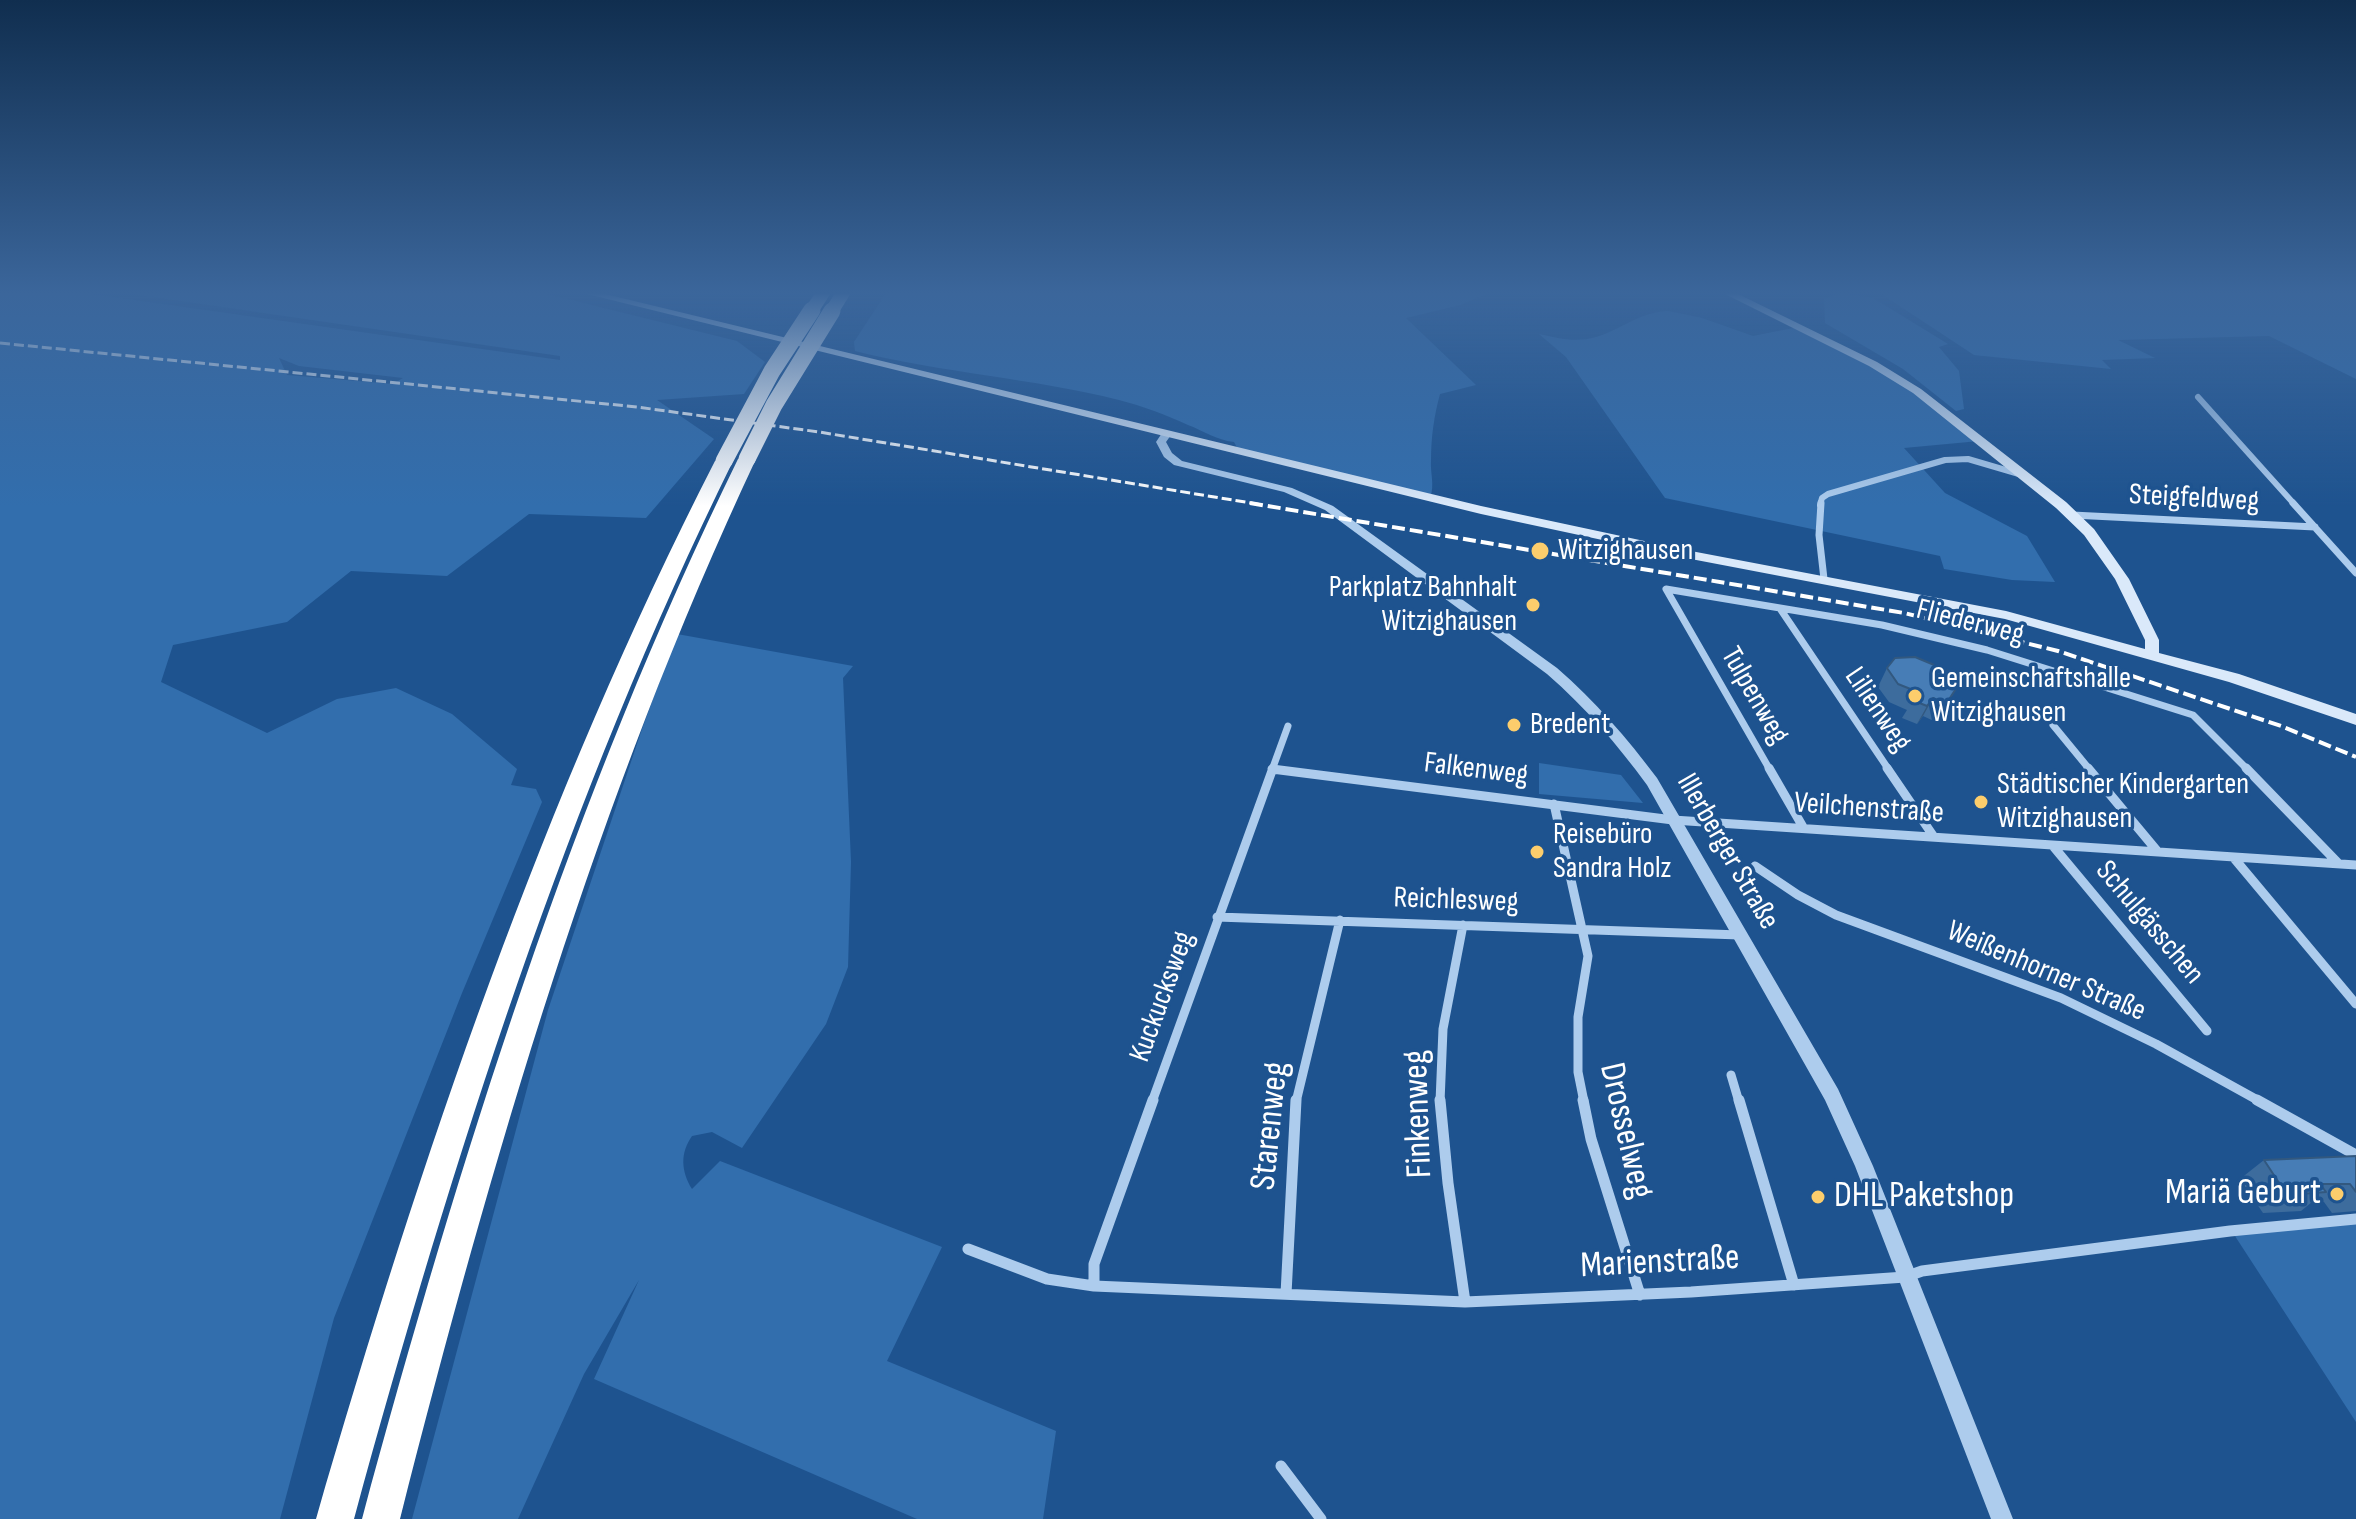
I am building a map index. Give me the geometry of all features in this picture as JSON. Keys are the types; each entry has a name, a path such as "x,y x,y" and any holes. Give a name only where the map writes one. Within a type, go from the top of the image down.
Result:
{"highway":[{"path":"381,1519 451,1264 539,983 633,715 777,364"},
{"path":"335,1519 458,1116 604,716 659,592 735,460 799,364"}],"main road":[{"path":"877,364 1481,510 1997,613 2152,653 2356,720"},
{"path":"1873,364 1953,417 2072,515 2096,541 2122,579 2152,640 2152,653"}],"street":[{"path":"2198,397 2356,573"},
{"name":"Illerberger Straße","path":"1166,435 1161,442 1163,449 1178,463 1288,490 1329,508 1552,671 1601,715 1652,782 1832,1095 1864,1166 2002,1519"},
{"path":"1824,579 1819,509 1822,498 1828,494 1945,460 1968,459 2022,474"},
{"name":"Steigfeldweg","path":"2072,515 2315,527"},
{"name":"Fliederweg","path":"1666,589 1882,625 1987,650 2193,715 2214,733 2339,864"},
{"name":"Tulpenweg","path":"1666,589 1803,827"},
{"name":"Lilienweg","path":"1781,610 1934,837"},
{"path":"2053,725 2158,852"},
{"name":"Kuckucksweg","path":"1094,1286 1094,1264 1288,726"},
{"name":"Falkenweg","path":"1272,769 1673,820"},
{"name":"Drosselweg","path":"1554,804 1588,956 1578,1017 1578,1072 1591,1139 1640,1295"},
{"name":"Veilchenstraße","path":"1673,820 2356,865"},
{"name":"Schulgässchen","path":"2053,846 2207,1031"},
{"path":"2233,857 2356,1004"},
{"name":"Weißenhorner Straße","path":"1755,866 1798,895 1836,915 2061,998 2156,1044 2356,1155"},
{"name":"Reichlesweg","path":"1217,917 1740,935"},
{"name":"Starenweg","path":"1286,1294 1296,1095 1340,920"},
{"name":"Finkenweg","path":"1463,925 1447,1006 1440,1065 1443,1138 1465,1302"},
{"path":"1731,1075 1794,1285"},
{"name":"Marienstraße","path":"968,1249 1047,1279 1094,1286 1465,1302 1640,1295 1905,1277 1922,1271 2166,1239 2356,1219"},
{"path":"1281,1466 1321,1519"}],"shaded area":[{"path":"0,364 282,364 287,375 393,384 403,378 294,364 764,364 744,394 657,400 714,439 646,518 529,514 447,576 351,571 287,622 173,645 161,682 267,733 337,699 396,688 452,714 517,769 511,785 536,789 542,802 462,993 334,1318 280,1519 0,1519"},
{"path":"915,364 1454,364 1476,385 1440,394 1432,435 1430,498 1240,453 1234,442 1119,400"},
{"path":"1571,364 1870,364 1916,393 1979,441 1904,448 1945,493 2027,536 2055,582 2012,580 1944,569 1940,556 1665,498"},
{"path":"1894,364 1953,364 1959,371 1964,409 1956,411"},
{"path":"2061,364 2106,364 2111,369"},
{"path":"2325,364 2356,364 2356,379"},
{"path":"677,634 853,666 843,678 851,862 848,967 826,1024 742,1148 712,1132 692,1136 684,1155 688,1182 692,1189 720,1161 942,1247 887,1361 1056,1431 1043,1519 917,1519 594,1379 639,1280 584,1374 518,1519 412,1519 548,1010"},
{"path":"1539,763 1621,775 1643,803 1539,794"},
{"path":"2356,1221 2356,1422 2233,1233"}],"building":[{"path":"1915,657 1951,672 1959,684 1946,704 1933,698 1927,706 1912,700 1918,692 1898,684 1887,668 1895,658"},
{"path":"2356,1156 2356,1192 2350,1184 2320,1184 2326,1192 2287,1195 2264,1160"}],"railway":[{"path":"208,364 637,407 819,432 1263,505"},
{"path":"1250,503 1904,613 2058,651 2281,726 2356,757"}],"place":[{"name":"Witzighausen","path":"1540,551"},
{"name":"Parkplatz Bahnhalt Witzighausen","path":"1533,605"},
{"name":"Gemeinschaftshalle Witzighausen","path":"1915,696"},
{"name":"Bredent","path":"1514,725"},
{"name":"Städtischer Kindergarten Witzighausen","path":"1981,802"},
{"name":"Reisebüro Sandra Holz","path":"1537,852"},
{"name":"Mariä Geburt","path":"2337,1194"},
{"name":"DHL Paketshop","path":"1818,1197"}]}
